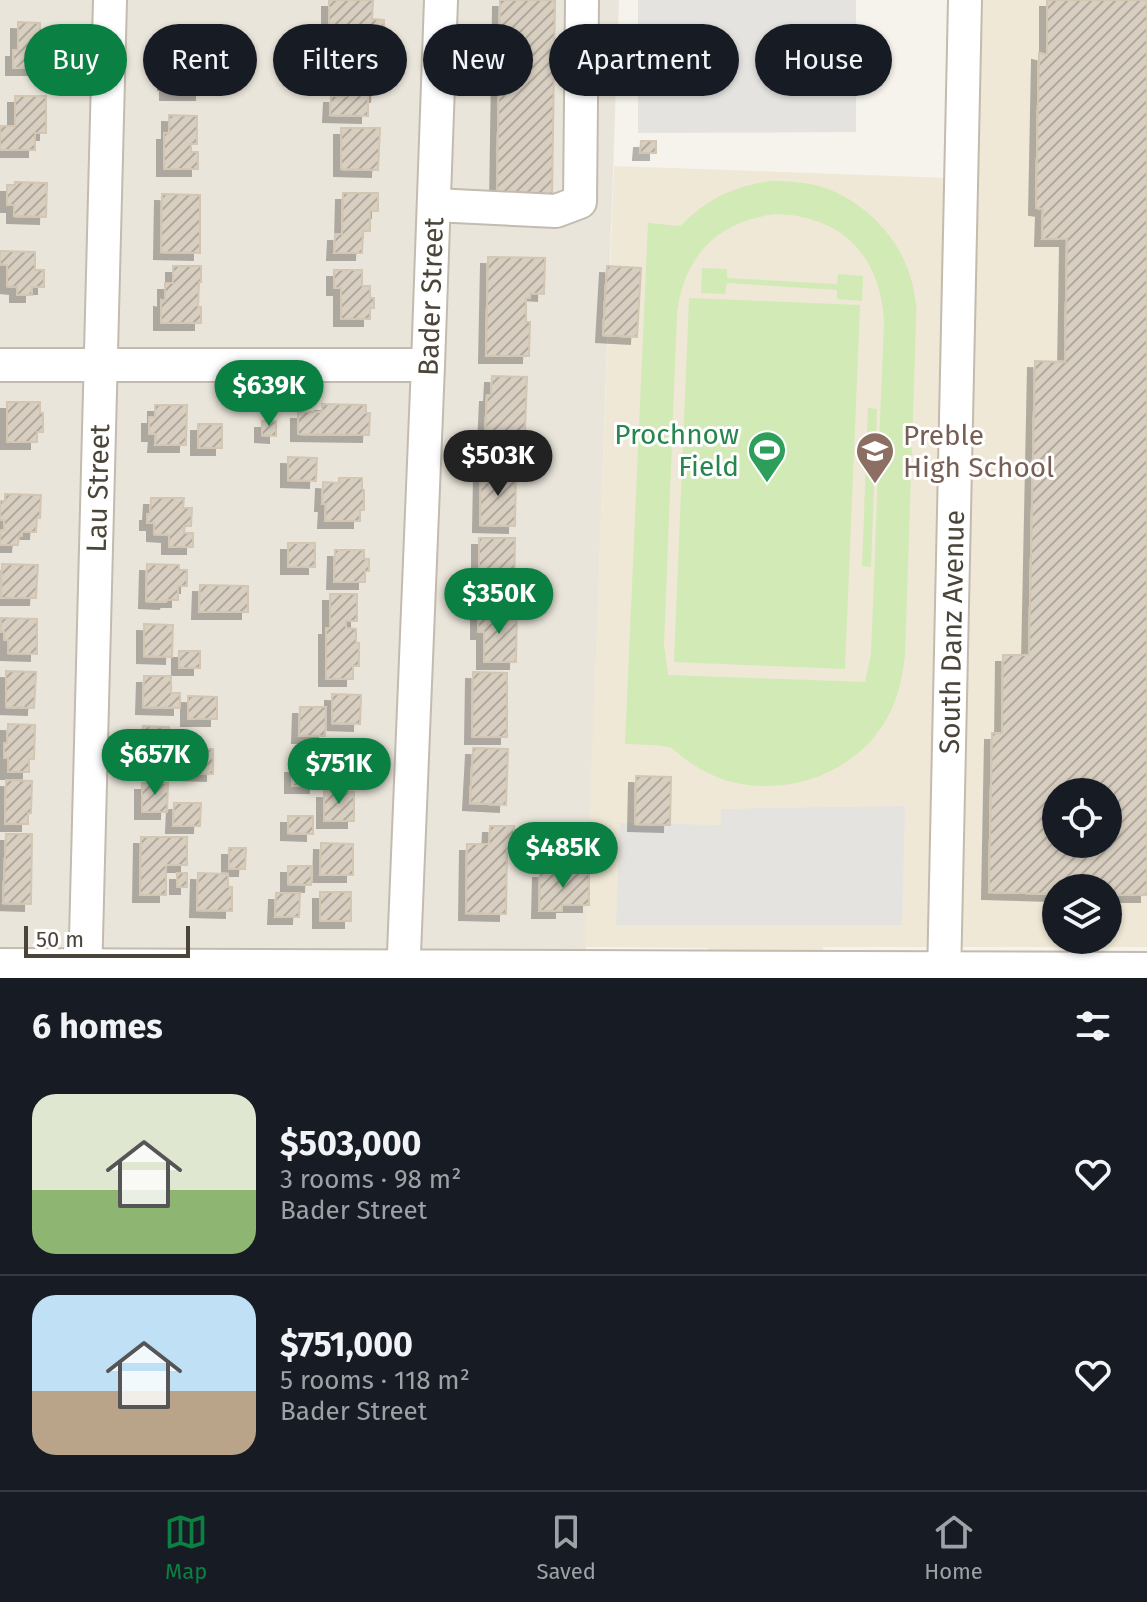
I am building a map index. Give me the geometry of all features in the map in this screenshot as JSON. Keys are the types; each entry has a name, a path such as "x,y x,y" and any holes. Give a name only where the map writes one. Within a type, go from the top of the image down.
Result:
{"street":[{"name":"Lau Street","path":"85,971 110,0"},
{"name":"Bader Street","path":"403,972 441,0"},
{"path":"434,205 556,211 580,202 582,0"},
{"name":"South Danz Avenue","path":"944,973 965,0"},
{"path":"0,365 428,365"},
{"path":"0,965 85,971 944,973 1147,969"}],"shaded area":[{"path":"0,0 619,0 618,24 549,24 549,96 616,96 585,978 0,978"},
{"path":"638,0 856,0 856,24 755,24 755,96 856,96 856,132 638,133 638,96 739,96 739,24 638,24"},
{"name":"Preble High School","path":"981,0 1147,0 1147,947 1122,947 1122,874 1042,874 1042,947 823,947 825,978 710,978 708,948 585,947 614,166 977,179"},
{"path":"905,806 902,925 616,925 620,823 721,825 721,809"}],"green space":[{"path":"783,181 819,186 854,203 884,228 895,244 911,279 916,301 905,656 896,698 885,722 870,742 852,758 807,780 757,786 715,776 668,747 625,744 648,223 680,226 721,196 756,184","holes":["776,214 799,216 838,231 853,244 875,277 881,298 884,321 871,654 865,682 668,675 664,645 677,312 681,291 697,257 721,233 755,218"]},
{"path":"702,268 727,269 727,278 837,284 838,274 863,276 862,301 837,299 837,290 727,283 725,294 701,293"},
{"name":"Prochnow Field","path":"689,298 860,305 845,669 674,662"},
{"path":"868,408 877,409 871,567 862,566"}],"building":[{"path":"329,0 373,0 372,19 384,20 384,24 329,24"},
{"path":"500,0 555,0 555,24 549,24 549,96 554,96 552,198 497,197 499,96 533,96 533,24 500,24"},
{"path":"1047,0 1147,0 1147,895 1122,895 1122,874 1042,874 1042,894 989,892 992,733 1002,733 1003,655 1029,655 1035,361 1065,362 1067,239 1042,239 1043,209 1036,208 1039,53 1047,55"},
{"path":"18,22 40,23 24,24 24,68 13,68 13,50 18,50"},
{"path":"15,96 46,96 46,133 35,133 35,150 0,150 0,126 15,126"},
{"path":"331,96 368,96 368,116 330,115"},
{"path":"169,115 197,116 197,144 191,144 191,152 198,152 198,169 164,169 164,133 169,133"},
{"path":"341,128 380,128 378,170 341,169"},
{"path":"641,141 656,141 656,153 640,153"},
{"path":"15,182 47,183 46,217 14,216 14,205 7,205 7,185 15,185"},
{"path":"343,193 378,193 378,211 370,211 370,231 363,231 362,253 334,253 335,234 342,234"},
{"path":"162,194 200,195 200,253 161,252"},
{"path":"0,251 35,252 35,270 44,270 44,287 32,287 32,295 17,295 17,287 7,286 7,265 0,264"},
{"path":"488,257 545,258 544,294 530,293 530,298 526,298 526,322 530,322 529,356 486,356"},
{"path":"173,266 201,266 198,307 201,307 201,323 161,323 161,300 165,301 165,283 173,283"},
{"path":"607,266 641,268 637,337 603,335"},
{"path":"334,270 362,270 362,286 370,286 370,298 374,298 370,319 341,319 341,288 334,288"},
{"path":"492,376 527,377 524,457 487,455 487,395 491,395"},
{"path":"7,402 40,402 43,432 37,432 37,442 7,442"},
{"path":"322,404 366,405 366,413 370,413 369,435 298,434 298,412 322,412"},
{"path":"155,405 187,405 186,445 155,445 156,434 149,434 149,417 155,417"},
{"path":"262,421 276,421 276,436 262,435"},
{"path":"198,424 222,424 222,448 198,448"},
{"path":"288,457 317,458 316,481 288,480"},
{"path":"481,469 516,470 515,526 480,525"},
{"path":"339,478 362,478 364,510 360,510 360,521 325,521 323,482 339,483"},
{"path":"5,494 41,495 36,532 22,532 18,545 0,545 4,520 0,520 0,501 5,501"},
{"path":"151,498 184,498 183,508 192,508 191,526 184,526 184,533 193,533 193,547 169,547 169,535 154,534 154,523 147,523"},
{"path":"479,538 515,538 514,599 482,599"},
{"path":"288,543 315,543 315,567 288,567"},
{"path":"335,550 364,550 364,559 369,559 365,582 334,582"},
{"path":"2,564 38,565 36,598 1,598"},
{"path":"147,564 179,565 179,570 187,570 187,586 178,586 178,600 146,601"},
{"path":"200,585 248,586 248,612 199,612"},
{"path":"330,594 357,594 357,621 346,621 346,628 356,629 356,643 359,643 359,666 353,666 353,679 326,679"},
{"path":"478,611 517,612 516,662 484,662 484,632 478,632"},
{"path":"1,618 37,619 37,654 8,653 8,640 4,640 4,632 1,632"},
{"path":"144,624 173,625 172,657 144,656"},
{"path":"179,651 200,651 200,668 179,668"},
{"path":"6,671 36,672 34,708 6,707"},
{"path":"473,672 507,673 507,737 472,737"},
{"path":"144,676 171,676 171,693 180,693 180,708 143,707"},
{"path":"332,694 361,695 360,724 332,723"},
{"path":"188,696 217,697 217,719 188,719"},
{"path":"300,707 326,707 325,736 299,736"},
{"path":"8,724 35,725 34,759 29,759 29,772 8,772 4,743 7,743"},
{"path":"143,726 169,727 168,743 176,743 176,759 139,759"},
{"path":"323,743 354,744 353,773 322,773"},
{"path":"473,748 508,749 506,805 470,803"},
{"path":"186,749 213,749 213,774 186,773"},
{"path":"292,766 316,766 316,786 292,786"},
{"path":"636,776 671,777 670,825 635,824"},
{"path":"6,780 32,781 28,824 5,824"},
{"path":"142,783 168,783 167,812 142,812"},
{"path":"324,791 354,792 354,821 324,821"},
{"path":"174,803 201,803 200,826 173,826"},
{"path":"288,816 313,816 313,834 288,833"},
{"path":"490,826 514,826 514,850 507,850 506,914 466,913 467,844 489,844"},
{"path":"6,834 32,834 31,904 3,903"},
{"path":"141,837 187,837 187,865 166,865 166,895 140,895"},
{"path":"321,843 353,844 353,875 320,875"},
{"path":"229,848 246,848 245,869 229,869"},
{"path":"288,866 312,866 311,885 288,884"},
{"path":"540,871 589,872 589,905 562,905 562,911 539,911"},
{"path":"177,873 187,873 187,887 177,887"},
{"path":"198,873 228,874 228,887 232,887 232,911 197,910"},
{"path":"320,892 351,892 351,921 320,921"},
{"path":"276,893 300,893 299,917 275,917"}],"place":[{"name":"Prochnow Field","path":"767,484"},
{"name":"Preble High School","path":"875,485"}]}
